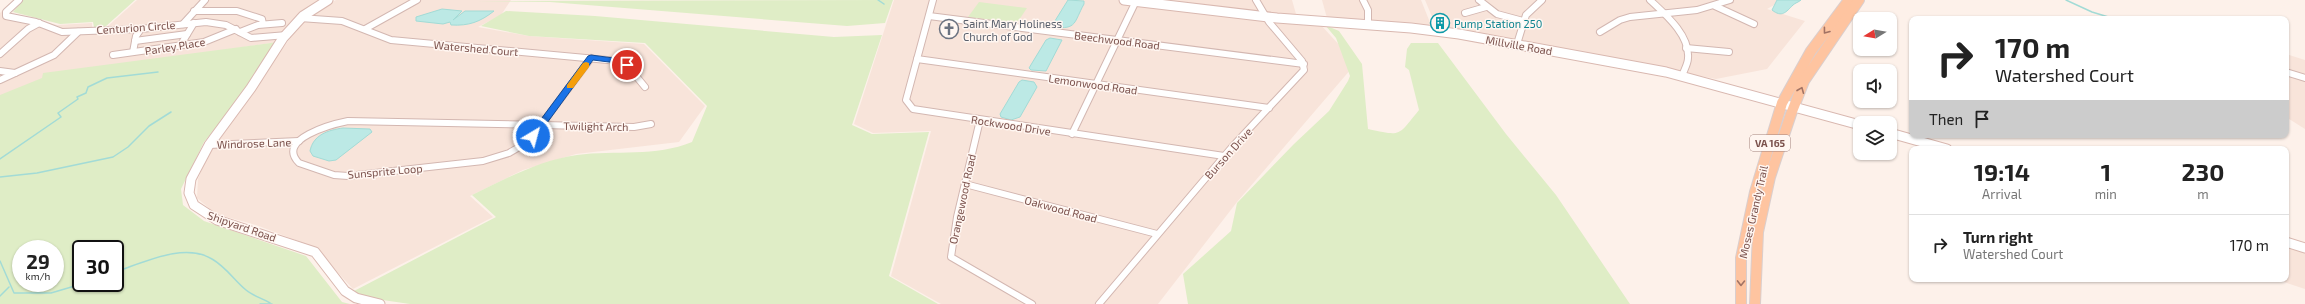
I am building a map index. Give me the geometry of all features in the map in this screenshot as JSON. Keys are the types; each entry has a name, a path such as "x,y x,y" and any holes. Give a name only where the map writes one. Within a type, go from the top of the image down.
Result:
{"main road":[{"name":"Moses Grandy Trail","path":"1741,304 1741,258 1755,192 1782,103 1811,51 1849,0"},
{"name":"Moses Grandy Trail","path":"1755,304 1758,232 1770,177 1794,106 1804,81 1859,0"}],"street":[{"name":"Centurion Circle","path":"19,0 6,15 39,23 55,31 78,32 141,29 194,22 218,23 254,38 287,35"},
{"path":"183,24 205,0"},
{"name":"Shipyard Road","path":"328,0 300,18 243,101 208,145 191,181 189,196 197,208 224,222 307,248 320,256 338,285 348,295 358,300 380,304"},
{"path":"364,29 417,0"},
{"name":"Rockwood Drive","path":"933,0 906,100 908,105 915,110 1224,156"},
{"name":"Millville Road","path":"1124,0 1265,16 1438,30 1682,76 1853,123"},
{"path":"1256,0 1265,16 1304,64"},
{"path":"1363,0 1368,10 1368,24"},
{"path":"1479,0 1486,7 1502,16 1523,21"},
{"path":"1518,44 1523,21 1530,10 1542,0"},
{"path":"1650,0 1677,30 1686,48 1687,63 1682,76"},
{"path":"1600,32 1620,20 1663,13 1697,10 1715,6 1730,0"},
{"path":"1072,134 1136,2"},
{"path":"1715,6 1754,24"},
{"path":"1465,13 1486,7"},
{"path":"194,11 223,9 242,11 262,19 263,24"},
{"name":"Beechwood Road","path":"929,16 1304,64"},
{"name":"Watershed Court","path":"300,18 342,21 391,40 618,61 627,65 645,87"},
{"path":"180,46 194,22"},
{"path":"0,54 28,29 39,23"},
{"name":"Parley Place","path":"113,55 207,41 263,24 282,23"},
{"path":"133,52 135,41 141,29"},
{"path":"0,80 57,53 78,32"},
{"path":"135,41 187,34"},
{"path":"1686,48 1729,52"},
{"name":"Sunsprite Loop","path":"299,141 294,156 299,163 334,175 359,175 493,158 521,146 541,125 591,58"},
{"name":"Lemonwood Road","path":"917,59 1269,108"},
{"name":"Burson Drive","path":"1099,304 1224,156 1301,73 1304,64"},
{"path":"0,72 14,73"},
{"path":"2289,73 2305,78"},
{"name":"Orangewood Road","path":"980,120 957,217 951,257 1032,304"},
{"path":"299,141 307,134 327,124 348,121 541,125"},
{"name":"Twilight Arch","path":"541,125 634,127 651,124"},
{"path":"1897,135 1936,146"},
{"name":"Windrose Lane","path":"208,145 266,140 299,141"},
{"name":"Oakwood Road","path":"966,184 1157,234"},
{"path":"2289,243 2305,248"}],"shaded area":[{"path":"13,0 21,0 10,13 57,25 92,23 92,28 107,27 137,0 322,0 278,42 63,73 0,130 0,13"},
{"path":"336,0 511,0 501,15 478,27 529,36 644,44 705,106 679,142 576,154 523,170 470,196 493,217 353,289 314,247 256,225 216,214 197,198 198,179 206,159 222,132 300,25 317,11"},
{"path":"894,0 1292,0 1296,14 1320,24 1342,48 1351,69 1237,202 1158,304 941,304 891,276 931,131 873,133 854,124"},
{"path":"1322,0 1421,0 1431,25 1327,18"},
{"path":"1425,0 1783,0 1767,9 1805,21 1767,69 1716,79 1435,24"},
{"path":"2289,55 2305,60 2305,129 2289,119"},
{"path":"2289,248 2305,252 2305,289 2284,282 2289,282"}],"green space":[{"path":"23,0 135,0 105,27 94,27 93,22 60,24 13,12"},
{"path":"893,0 885,23 847,26 550,2 476,1"},
{"path":"979,2 1027,8 1017,23 968,17"},
{"path":"506,11 595,16 834,37 882,35 852,125 872,134 929,132 889,276 938,304 410,304 362,297 354,291 496,217 472,195 510,177 563,157 664,150 692,142 707,106 645,43 529,36 481,26"},
{"path":"1325,25 1339,31 1362,64 1368,129 1387,133 1402,130 1419,110 1409,70 1405,67 1407,49 1411,43 1438,43 1506,134 1556,195 1630,304 1188,304 1183,274 1231,231 1237,203 1294,144 1329,111 1348,81 1350,76 1336,38"},
{"path":"278,42 234,106 204,142 181,189 183,205 204,221 306,256 342,302 350,304 0,304 0,95 42,78 43,73"}],"water":[{"path":"1068,0 1084,1 1084,4 1076,20 1071,26 1061,28 1054,27 1053,24"},
{"path":"1777,0 1801,0 1794,4 1786,12 1779,14 1772,10"},
{"path":"442,9 462,11 453,20 465,11 494,11 479,21 463,25 451,25 450,22 443,24 416,21 416,17"},
{"path":"1050,38 1062,40 1046,71 1031,70 1029,68 1046,40"},
{"path":"1022,80 1034,82 1037,87 1020,117 1011,120 1001,117 1000,114 1019,82"},
{"path":"343,128 370,129 372,132 336,160 329,161 313,156 310,151 314,141 318,137 332,130"}],"waterway":[{"path":"878,0 884,4"},
{"path":"2066,0 2092,12 2105,16"},
{"path":"0,159 61,117 58,113 78,99 77,97 86,93 88,87 107,78 158,72"},
{"path":"0,177 37,173 113,157 128,147 149,126 171,112"},
{"path":"124,269 151,259 176,253 201,254 217,262 249,292 270,303"},
{"path":"0,261 14,293 51,293 72,287"},
{"path":"0,296 9,287"},
{"path":"260,304 272,304"}],"slow traffic":[{"path":"570,87 586,65"}],"place":[{"name":"Pump Station 250","path":"1440,23"},
{"name":"Saint Mary Holiness Church of God","path":"949,29"}],"route":[{"path":"533,136 591,58 618,61 627,65"}]}
